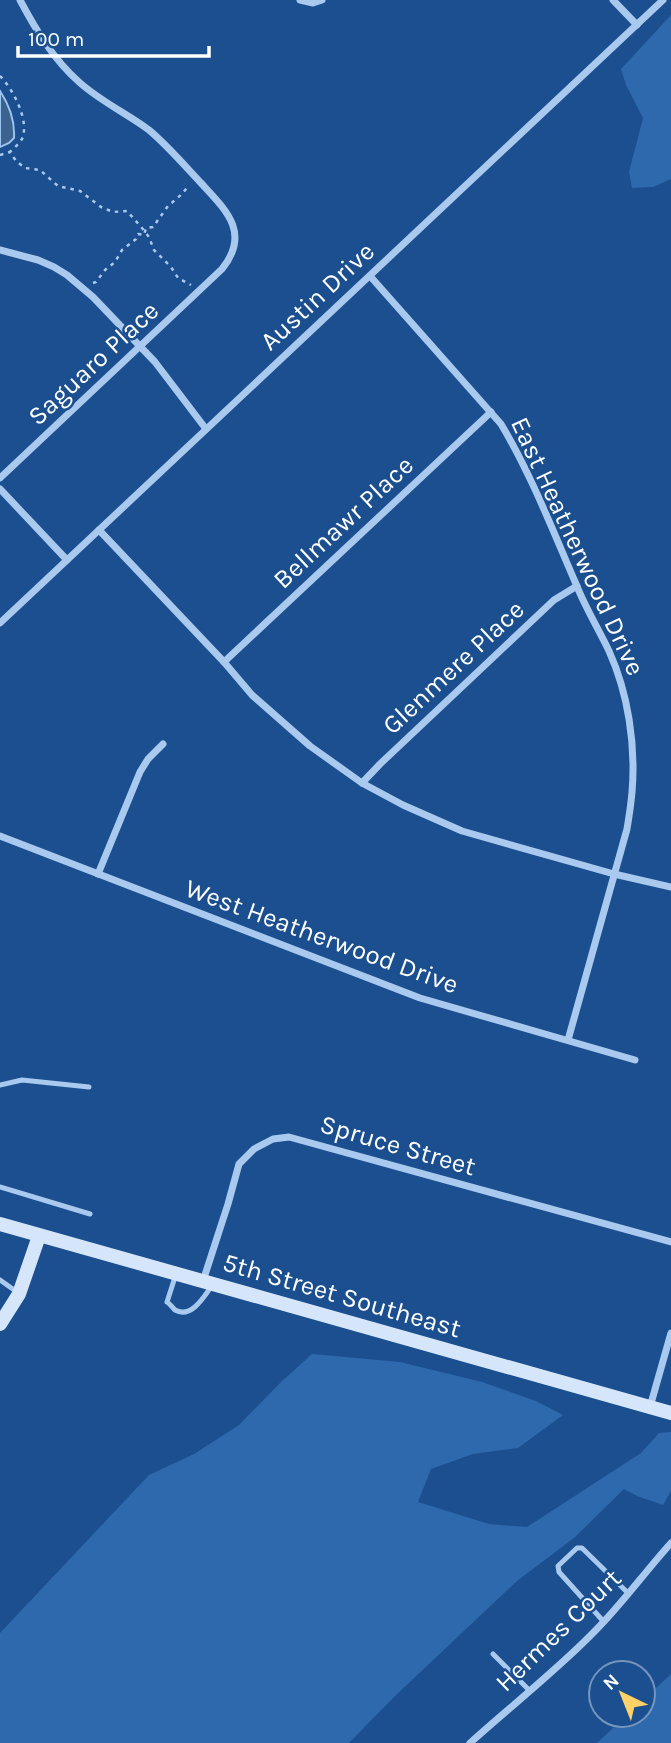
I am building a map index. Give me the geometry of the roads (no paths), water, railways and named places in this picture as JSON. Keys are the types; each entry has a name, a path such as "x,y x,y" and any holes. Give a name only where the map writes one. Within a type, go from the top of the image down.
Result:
{"main road":[{"name":"5th Street Southeast","path":"0,1224 671,1413"},
{"path":"0,1324 19,1294 39,1236"}],"street":[{"name":"Saguaro Place","path":"0,478 214,277 234,250 234,227 225,209 161,141 105,102 63,66 45,43 20,0"},
{"path":"300,0 313,3 322,0"},
{"path":"613,0 637,25"},
{"name":"Austin Drive","path":"0,623 663,0"},
{"path":"0,250 54,267 85,290 155,362 206,429"},
{"name":"East Heatherwood Drive","path":"370,276 501,424 512,442 619,676 631,736 633,772 627,829 568,1040"},
{"name":"Bellmawr Place","path":"224,662 491,412"},
{"path":"0,489 67,560"},
{"path":"99,530 252,695 310,746 362,783 462,831 614,874 671,887"},
{"name":"Glenmere Place","path":"362,783 554,600 577,586"},
{"path":"98,874 140,772 163,744"},
{"name":"West Heatherwood Drive","path":"0,836 420,998 635,1060"},
{"name":"Spruce Street","path":"208,1283 239,1164 254,1149 273,1139 289,1137 671,1242"},
{"path":"650,1408 671,1333"},
{"name":"Hermes Court","path":"470,1743 558,1667 604,1622 671,1543"}],"lane":[{"path":"0,1084 22,1080 89,1087"},
{"path":"0,1187 90,1214"},
{"path":"176,1274 167,1301 175,1310 191,1310 202,1301 208,1283"},
{"path":"0,1280 19,1294"},
{"path":"604,1622 559,1572 558,1566 577,1548 582,1548 629,1594"},
{"path":"493,1654 530,1691"}]}
